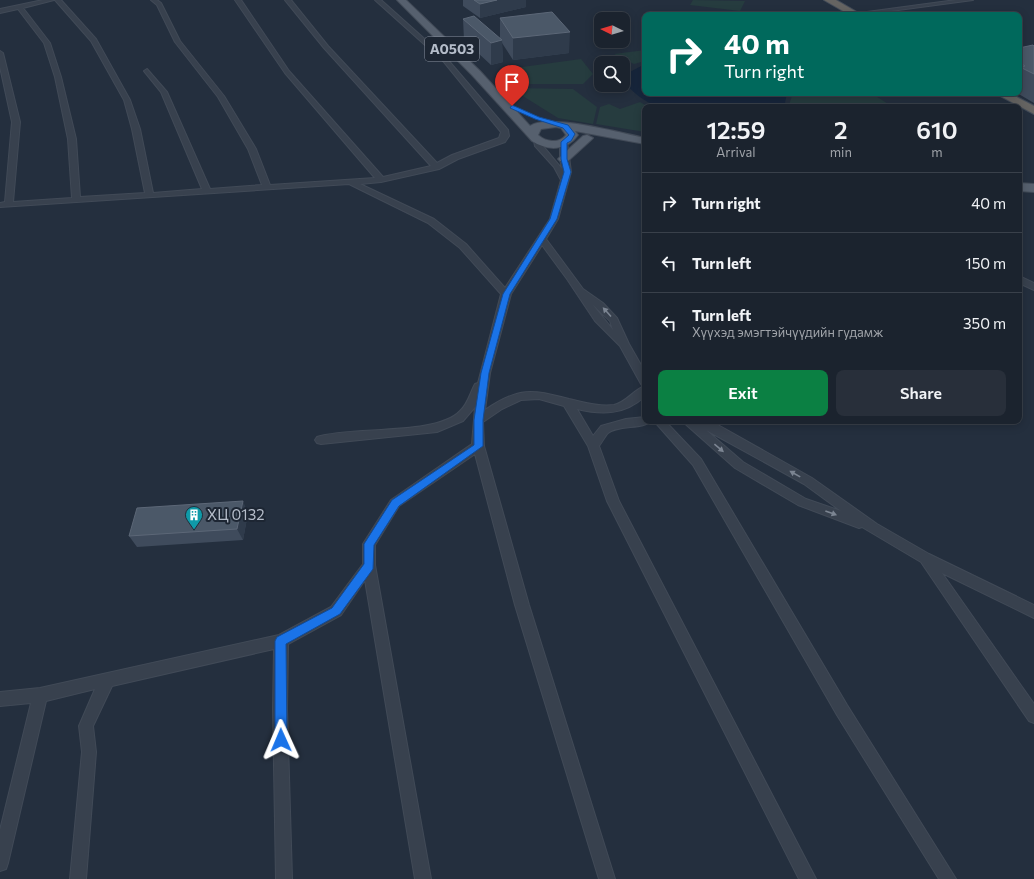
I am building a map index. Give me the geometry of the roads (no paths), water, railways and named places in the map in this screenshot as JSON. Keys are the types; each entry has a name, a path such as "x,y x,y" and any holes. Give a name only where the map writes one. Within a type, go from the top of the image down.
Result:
{"highway":[{"path":"829,0 851,12"},
{"path":"1006,96 1021,104"},
{"path":"1022,104 1034,111"}],"main road":[{"name":"A0503","path":"400,0 476,73 480,89 500,101 537,118 561,125"},
{"name":"A0503","path":"500,101 535,138"},
{"path":"617,137 586,138 551,144 535,138 534,129 538,126 561,125 617,137 642,141"},
{"path":"561,125 572,132 571,137 566,141"},
{"path":"564,159 586,138"},
{"path":"1022,187 1034,188"}],"street":[{"path":"0,12 51,0"},
{"path":"58,0 94,40 127,100 136,129 150,196"},
{"path":"154,0 159,4 177,41 221,96 252,149 267,188"},
{"path":"238,0 287,72 381,180"},
{"path":"288,0 326,47 436,167"},
{"path":"0,205 381,180 436,167 502,140 505,136 505,132 480,89 446,61 378,0"},
{"path":"879,12 970,0"},
{"path":"19,7 47,43 58,77 72,139 76,200"},
{"path":"0,53 16,122 9,205"},
{"path":"147,71 164,92 207,192"},
{"path":"535,138 539,146 561,171 565,184"},
{"path":"566,141 564,159 568,172 554,219 542,240 506,294 485,373 478,420 478,446 522,605 607,879"},
{"path":"349,182 431,221 463,246 506,294"},
{"path":"542,240 579,289 593,315 606,330 624,344 642,376"},
{"path":"1022,280 1034,287"},
{"path":"321,440 437,428 451,424 462,418 471,407 485,373"},
{"path":"478,420 497,407 518,397 537,394 584,407 601,409 618,408 635,401 642,393"},
{"path":"566,402 593,445 614,501 808,879"},
{"path":"618,408 626,423"},
{"path":"593,445 605,429 626,423 642,421"},
{"path":"663,424 697,462 842,710 948,879"},
{"path":"691,424 739,465 802,502 873,528"},
{"path":"697,424 714,428 808,481 873,528 925,558 1034,612"},
{"path":"423,879 369,566 369,544 395,503 478,446"},
{"path":"925,558 1034,716"},
{"path":"0,699 40,695 281,641 336,611 369,566"},
{"path":"281,641 280,709 284,879"},
{"path":"78,879 89,752 86,726 107,680"},
{"path":"0,863 40,695"}],"water":[{"path":"642,66 642,96 786,96 785,103 783,104 652,104 630,88 630,72"}],"place":[{"name":"ХЦ 0132","path":"194,530"}]}
